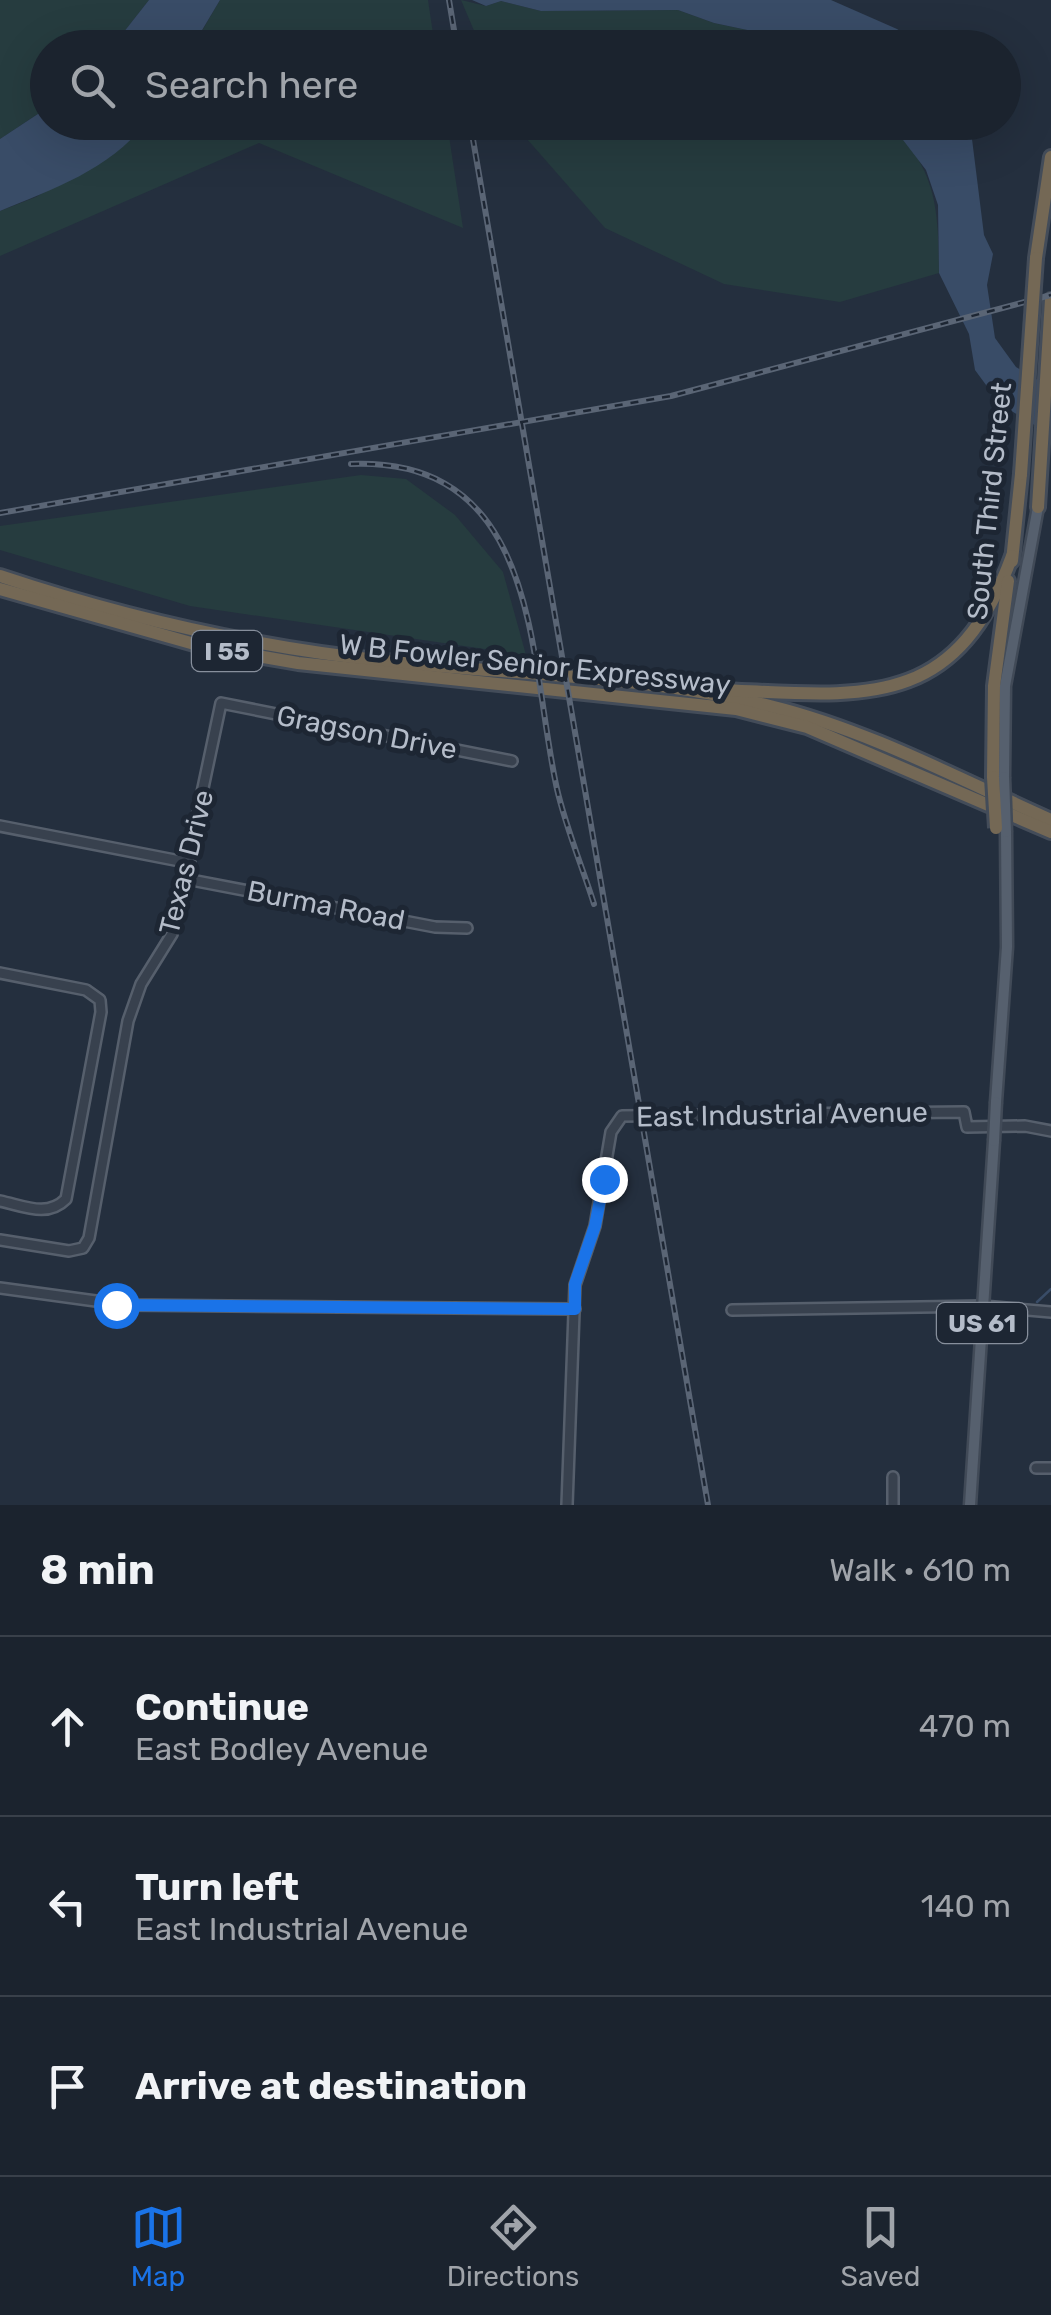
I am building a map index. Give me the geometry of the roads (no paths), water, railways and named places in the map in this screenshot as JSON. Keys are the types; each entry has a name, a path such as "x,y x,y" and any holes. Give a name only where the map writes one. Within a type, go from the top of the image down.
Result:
{"highway":[{"name":"South Third Street","path":"1001,830 994,686 1012,556 1036,258 1051,157"},
{"name":"South Third Street","path":"1038,507 1051,300"},
{"path":"680,688 834,696 872,692 916,680 971,636 1001,586 1012,556"},
{"name":"W B Fowler Senior Expressway","path":"0,576 150,620 289,648 680,688 771,706 856,733 1051,820"},
{"name":"W B Fowler Senior Expressway","path":"0,589 205,647 298,663 736,710 807,727 1051,832"}],"main road":[{"name":"South Third Street","path":"998,777 1005,686 1038,507"},
{"name":"South Third Street","path":"970,1505 1007,947 1001,830"}],"street":[{"name":"Gragson Drive","path":"221,702 512,761"},
{"name":"Texas Drive","path":"0,1240 69,1252 83,1248 92,1223 128,1020 141,984 172,934 221,702"},
{"path":"0,826 190,863"},
{"name":"Burma Road","path":"186,879 435,927 466,928"},
{"path":"0,973 86,990 100,1000 101,1012 66,1199 56,1209 45,1211 0,1201"},
{"name":"East Industrial Avenue","path":"575,1309 575,1284 595,1226 609,1142 622,1116 964,1112 967,1127 1051,1131"},
{"path":"0,1288 125,1305 575,1309 568,1505"},
{"path":"732,1310 983,1306 1051,1312"},
{"path":"1036,1468 1051,1468"},
{"path":"893,1505 894,1477"}],"water":[{"path":"149,0 220,0 202,30 125,30"},
{"path":"472,0 831,0 898,30 747,30 678,10 541,11 501,1 486,6"},
{"path":"30,119 30,140 130,140 98,166 0,211 0,139"},
{"path":"903,140 972,140 984,235 993,254 987,285 995,338 1016,367 1051,388 1051,435 1000,404 975,370 969,334 939,273 938,205 926,170"}],"waterway":[{"path":"1037,1302 1051,1289"}],"railway":[{"path":"449,0 454,30"},
{"path":"473,140 708,1505"},
{"path":"0,513 671,396 1051,295"},
{"path":"351,464 414,471 460,493 492,529 515,575 529,627 557,789 594,904"}]}
